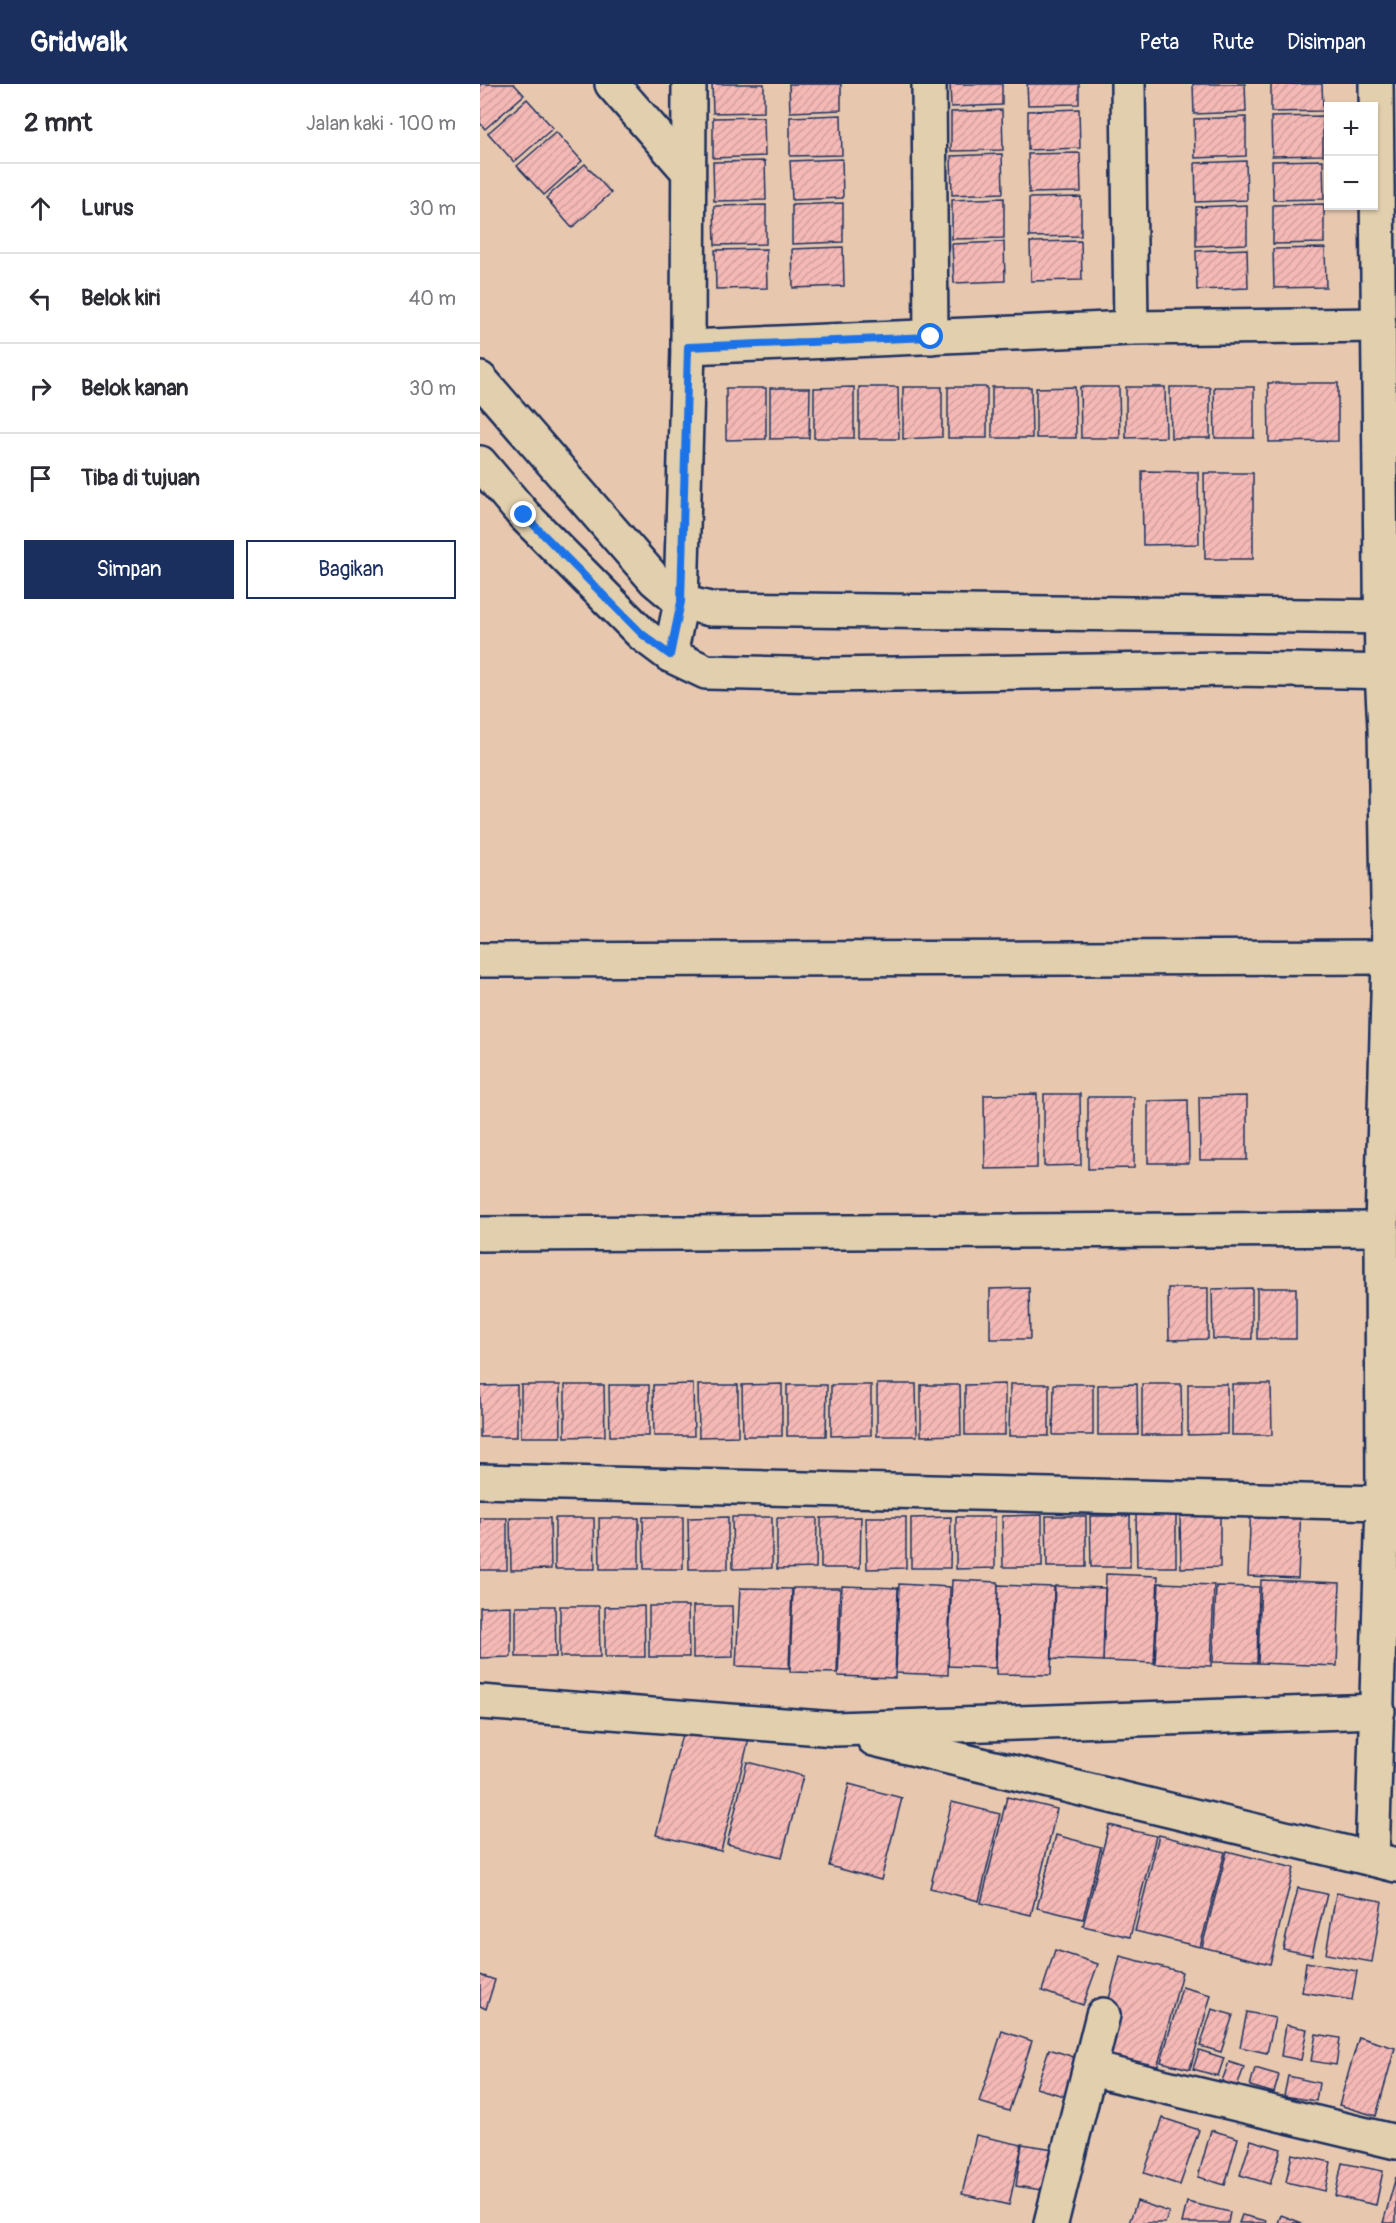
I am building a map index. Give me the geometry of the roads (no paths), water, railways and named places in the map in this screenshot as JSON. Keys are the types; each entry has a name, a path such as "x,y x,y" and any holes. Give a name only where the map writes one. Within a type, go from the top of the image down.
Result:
{"street":[{"path":"612,84 688,171"},
{"path":"670,655 681,602 688,347 689,84"},
{"path":"929,84 931,337"},
{"path":"1128,84 1131,328"},
{"path":"835,1730 1384,1862 1378,1711 1383,1503 1382,1229 1389,957 1385,728 1389,672 1389,617 1379,326 1376,84"},
{"path":"688,347 1131,328 1379,326"},
{"path":"480,379 655,580 681,602 710,609 1389,617"},
{"path":"480,463 524,515 642,634 670,655 706,672 827,675 1232,669 1389,672"},
{"path":"480,960 1389,957"},
{"path":"480,1234 1382,1229"},
{"path":"480,1481 1383,1503"},
{"path":"480,1702 835,1730 1378,1711"},
{"path":"1051,2223 1103,2015"},
{"path":"1091,2068 1396,2142"}]}
